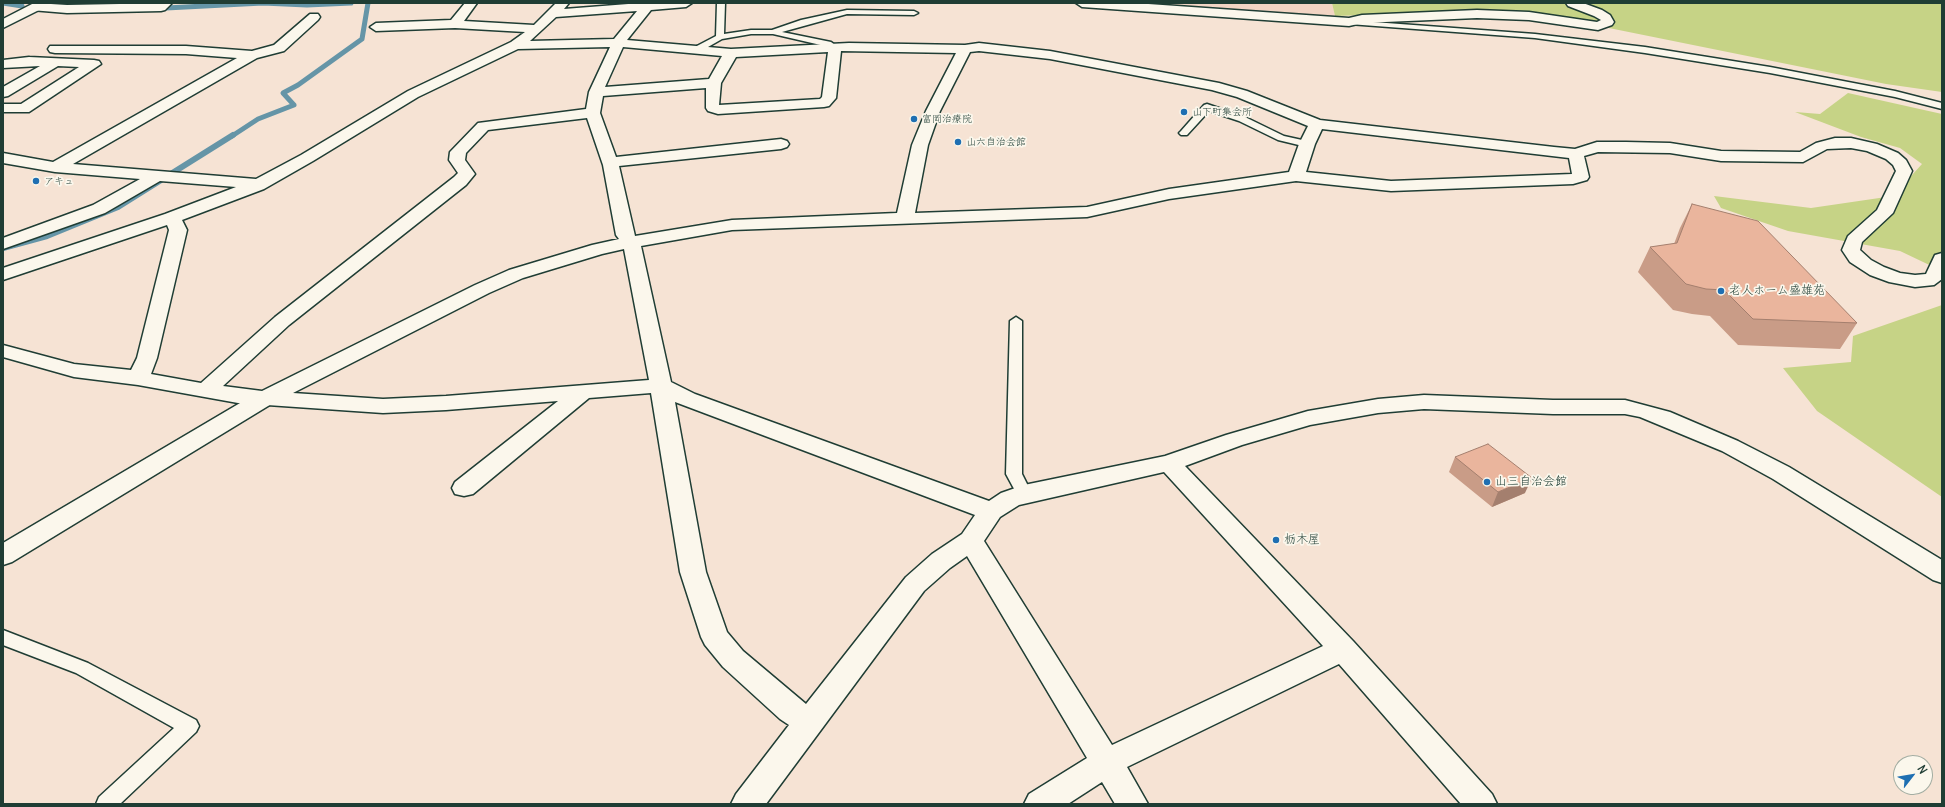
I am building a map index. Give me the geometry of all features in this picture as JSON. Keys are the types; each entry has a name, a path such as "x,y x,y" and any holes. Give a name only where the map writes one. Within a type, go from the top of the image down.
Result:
{"street":[{"path":"5,22 39,5 67,9 162,7 166,3"},
{"path":"455,24 471,3"},
{"path":"3,274 171,218 258,185 307,158 413,94 516,45 537,29 563,3"},
{"path":"552,14 686,3"},
{"path":"1082,3 1349,22 1362,19 1477,14 1529,16 1598,26 1608,22 1606,18 1598,13 1572,3"},
{"path":"647,6 618,43 596,92 593,113 610,162 625,235 634,247 661,386 693,572 715,637 733,659 790,710 809,722"},
{"path":"55,167 252,55 279,48 314,18"},
{"path":"376,27 455,24 537,29"},
{"path":"516,45 618,43 731,53 849,47 965,49 979,47 1050,55 1186,80 1242,94 1316,124 1576,154 1597,147 1626,147 1670,148 1722,156 1803,157 1822,146 1835,143 1851,143 1871,147 1892,156 1900,163 1904,171 1884,213 1854,240 1851,250 1864,264 1877,271 1896,278 1914,281 1927,281 1934,277 1942,258"},
{"path":"731,53 714,83 712,105 713,108 718,110 824,103 829,98 835,48"},
{"path":"905,218 920,145 933,111 965,49"},
{"path":"3,64 56,56 186,50 252,55"},
{"path":"3,93 56,56 94,64 24,109 3,108"},
{"path":"596,92 714,83"},
{"path":"205,391 282,321 460,181 467,174 457,160 458,152 483,126 593,113"},
{"path":"1296,176 1307,144 1316,124"},
{"path":"610,162 781,144"},
{"path":"3,555 265,398 482,288 516,274 598,249 678,233 732,225 1086,212 1163,196 1296,176 1391,186 1573,179 1581,177 1576,154"},
{"path":"3,158 55,167 258,185"},
{"path":"3,244 99,209 157,176"},
{"path":"138,378 147,358 178,230 178,227 171,218"},
{"path":"3,351 74,370 138,378 238,396 383,406 446,404 661,386 687,399 990,511"},
{"path":"464,488 584,392"},
{"path":"747,804 915,584 941,561 971,541 990,511 1010,499 1024,494 1169,463 1234,440 1308,418 1378,406 1424,402 1552,407 1625,407 1662,417 1730,446 1775,470 1942,574"},
{"path":"1169,463 1342,649 1481,804"},
{"path":"971,541 1132,804"},
{"path":"1040,804 1107,762 1342,649"}],"lane":[{"path":"720,37 721,3"},
{"path":"773,32 804,22 847,12 914,13"},
{"path":"1349,22 1534,36 1645,50 1896,94 1942,106"},
{"path":"698,49 720,37 751,32 773,32 828,44 835,48"},
{"path":"1184,133 1207,107 1242,119 1281,138 1307,144"},
{"path":"1016,321 1014,474 1016,482 1024,494"},
{"path":"3,637 82,668 188,726 106,804"}],"shaded area":[{"path":"1152,3 1332,3 1335,16 1327,17"}],"green space":[{"path":"1332,3 1942,3 1942,92 1886,84 1599,26 1538,18 1431,13 1335,16"},
{"path":"1848,93 1942,114 1942,271 1900,251 1788,231 1721,208 1714,196 1811,208 1893,196 1922,164 1900,148 1861,137 1795,112 1820,114"},
{"path":"1942,305 1942,497 1817,411 1783,368 1851,362 1853,336"}],"building":[{"path":"1692,204 1758,221 1857,323 1753,319 1724,290 1706,289 1686,284 1650,247 1677,243"},
{"path":"1488,444 1532,478 1498,492 1455,457"}],"waterway":[{"path":"3,3 22,6"},
{"path":"166,8 263,3 307,5 351,3"},
{"path":"232,136 258,119 294,105 283,93 298,85 362,39 368,3"},
{"path":"3,248 47,236 118,207 233,135"}],"place":[{"name":"山下町集会所","path":"1184,112"},
{"name":"富岡治療院","path":"914,119"},
{"name":"山六自治会館","path":"958,142"},
{"name":"アキュ","path":"36,181"},
{"name":"老人ホーム盛雄苑","path":"1721,291"},
{"name":"山三自治会館","path":"1487,482"},
{"name":"栃木屋","path":"1276,540"}]}
